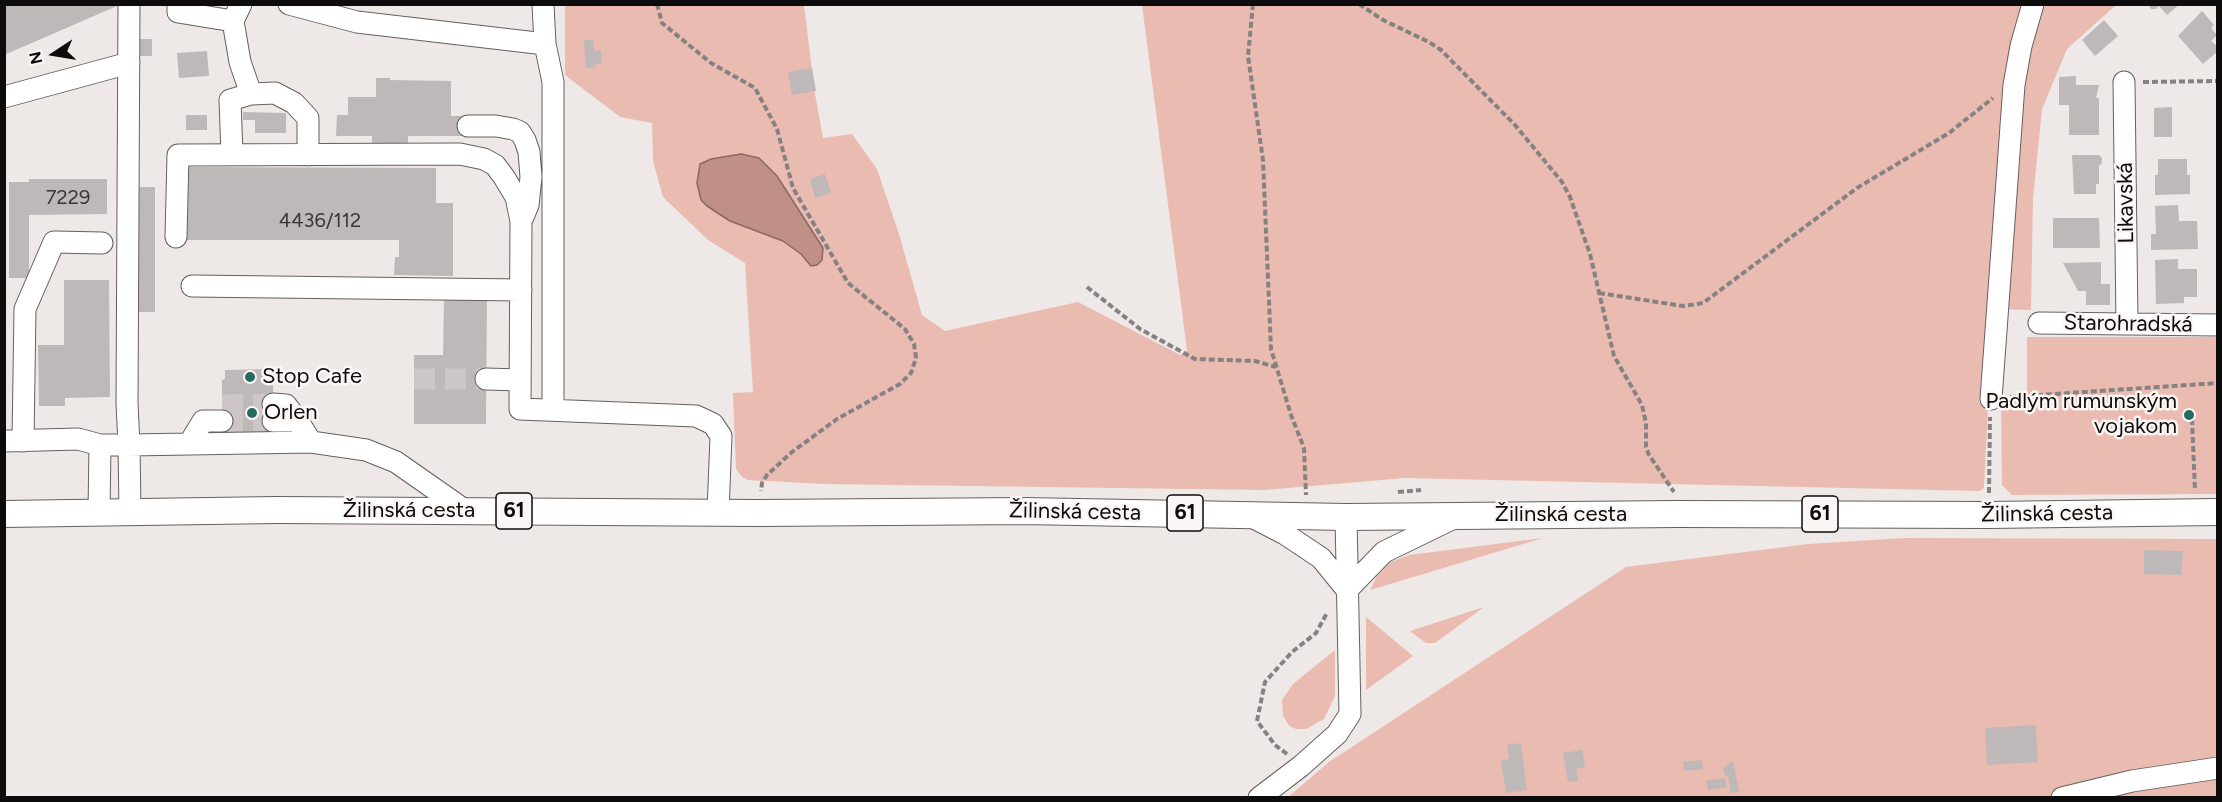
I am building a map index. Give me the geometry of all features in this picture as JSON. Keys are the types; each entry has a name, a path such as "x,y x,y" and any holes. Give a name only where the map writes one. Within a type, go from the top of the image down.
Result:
{"main road":[{"name":"Žilinská cesta","path":"4,514 278,510 759,513 1024,511 1307,516 1989,515 2217,512"}],"street":[{"path":"129,4 127,403 130,513"},
{"path":"178,4 178,12 237,13 240,62 251,94"},
{"path":"289,4 320,8 357,22 544,44"},
{"path":"543,4 544,44 553,82 553,410"},
{"path":"1991,399 2014,85 2032,4"},
{"path":"4,97 129,63"},
{"name":"Likavská","path":"2124,82 2127,324"},
{"path":"232,155 230,100 251,94 275,93 294,103 308,118 308,155"},
{"path":"468,126 496,126 513,129 520,132 525,140 529,152 531,177 528,205 521,220"},
{"path":"176,237 178,155 460,154 484,159 495,165 510,187 516,197 521,220 520,409 696,416 713,424 721,436 718,512"},
{"path":"102,243 54,242 26,309 14,441 78,439 100,445 311,442 366,450 396,462 466,511"},
{"path":"192,286 521,290"},
{"name":"Starohradská","path":"2039,323 2217,325"},
{"path":"486,379 520,380"},
{"path":"273,413 286,405 311,442"},
{"path":"189,444 216,416"},
{"path":"99,513 100,445"},
{"path":"1247,514 1285,534 1321,558 1347,590"},
{"path":"1347,590 1384,552 1459,515"},
{"path":"1259,798 1301,766 1337,734 1350,714 1346,516"},
{"path":"2062,798 2132,781 2217,768"}],"path":[{"path":"657,4 662,23 711,63 754,88 777,129 794,188 848,283 905,329 914,344 916,357 911,372 900,384 837,418 792,452 767,475 762,483 759,513"},
{"path":"1253,4 1248,56 1260,132 1271,349 1304,448 1307,516"},
{"path":"1359,4 1383,20 1441,50 1507,117 1546,161 1570,196 1590,254 1614,356 1642,405 1646,423 1646,447 1649,455 1673,489 1678,514"},
{"path":"2124,82 2217,81"},
{"path":"1599,293 1676,306 1703,303 1857,188 1949,133 1992,98 2014,85"},
{"path":"1087,287 1140,329 1195,359 1255,361 1277,367"},
{"path":"1989,515 1988,441 1991,399 2217,383"},
{"path":"2192,419 2195,494"},
{"path":"1301,766 1275,745 1257,722 1265,682 1292,652 1316,633 1327,612 1328,603"}],"shaded area":[{"path":"565,5 804,5 823,138 852,134 877,169 899,234 922,315 945,331 1078,302 1180,355 1187,350 1142,5 2116,5 2067,49 2042,109 2033,198 2031,310 1993,309 1984,488 1979,491 1405,478 1265,490 824,484 748,480 742,477 736,469 733,393 753,392 745,263 708,240 663,197 653,161 652,123 620,117 565,75"},
{"path":"741,154 759,158 777,176 823,248 822,260 817,265 811,266 801,254 783,241 730,221 701,200 697,183 700,164 711,159"},
{"path":"2027,337 2217,337 2217,494 2012,495 2002,485 2001,402 2027,400"},
{"path":"1543,538 1370,590 1377,576 1391,562 1409,555"},
{"path":"1905,538 2217,539 2217,797 1287,798 1329,762 1626,567 1808,544"},
{"path":"1484,607 1435,643 1426,643 1410,631"},
{"path":"1366,617 1413,656 1366,690"},
{"path":"1335,650 1335,696 1324,719 1306,729 1289,726 1283,715 1282,700 1293,684"}],"building":[{"path":"4,4 116,4 117,6 4,55"},
{"path":"2148,4 2180,4 2167,15 2159,6 2151,9"},
{"path":"2202,11 2214,25 2211,28 2217,35 2211,41 2218,47 2218,51 2203,64 2178,36"},
{"path":"2104,20 2118,36 2095,56 2082,40"},
{"path":"137,39 152,39 152,56 137,56"},
{"path":"584,40 593,40 594,51 601,50 602,63 595,64 596,67 586,68"},
{"path":"207,51 209,76 179,78 177,53"},
{"path":"812,68 816,91 792,95 788,72"},
{"path":"2076,76 2076,85 2099,85 2096,98 2099,98 2099,135 2069,135 2069,105 2059,105 2059,77"},
{"path":"376,78 451,81 451,116 463,116 463,136 408,136 408,145 372,145 372,136 336,136 337,115 348,115 348,97 376,97"},
{"path":"2172,107 2172,137 2154,137 2154,108"},
{"path":"243,112 286,113 286,133 255,133 255,120 243,120"},
{"path":"186,115 207,115 207,130 186,130"},
{"path":"2072,155 2099,155 2102,158 2096,194 2074,194"},
{"path":"2158,159 2187,159 2190,194 2155,195"},
{"path":"186,167 436,168 436,203 453,203 453,276 394,275 395,257 399,257 399,240 186,240"},
{"path":"825,174 831,193 815,198 810,179"},
{"path":"29,179 107,179 107,214 29,215 29,278 9,278 9,182 29,182"},
{"path":"139,187 155,187 155,312 138,312"},
{"path":"2178,205 2179,221 2197,221 2198,249 2151,250 2151,234 2156,234 2155,206"},
{"path":"2053,218 2099,218 2100,248 2053,248"},
{"path":"2178,259 2178,269 2197,269 2197,297 2184,297 2184,303 2156,304 2155,260"},
{"path":"2101,262 2101,284 2110,284 2110,305 2086,305 2086,291 2078,291 2063,263"},
{"path":"64,280 109,280 110,397 65,398 65,406 39,406 38,345 64,345"},
{"path":"444,297 487,297 486,424 414,424 414,355 443,355"},
{"path":"270,369 270,379 273,380 273,436 222,436 222,380 225,379 225,370"},
{"path":"2144,550 2183,551 2181,575 2144,574"},
{"path":"2036,725 2038,762 1987,765 1985,728"},
{"path":"1521,743 1527,790 1506,793 1501,760 1509,759 1507,745"},
{"path":"1582,750 1585,767 1576,769 1578,781 1568,782 1563,753"},
{"path":"1702,760 1703,769 1684,771 1683,762"},
{"path":"1733,761 1739,792 1731,793 1728,776 1725,776 1723,768"},
{"path":"1725,778 1727,787 1708,790 1706,781"}],"tunnel":[{"path":"414,379 486,379"},
{"path":"222,405 273,404"},
{"path":"222,421 273,421"}],"place":[{"name":"Stop Cafe","path":"250,377"},
{"name":"Orlen","path":"252,413"},
{"name":"Padlým rumunským vojakom","path":"2189,415"}]}
